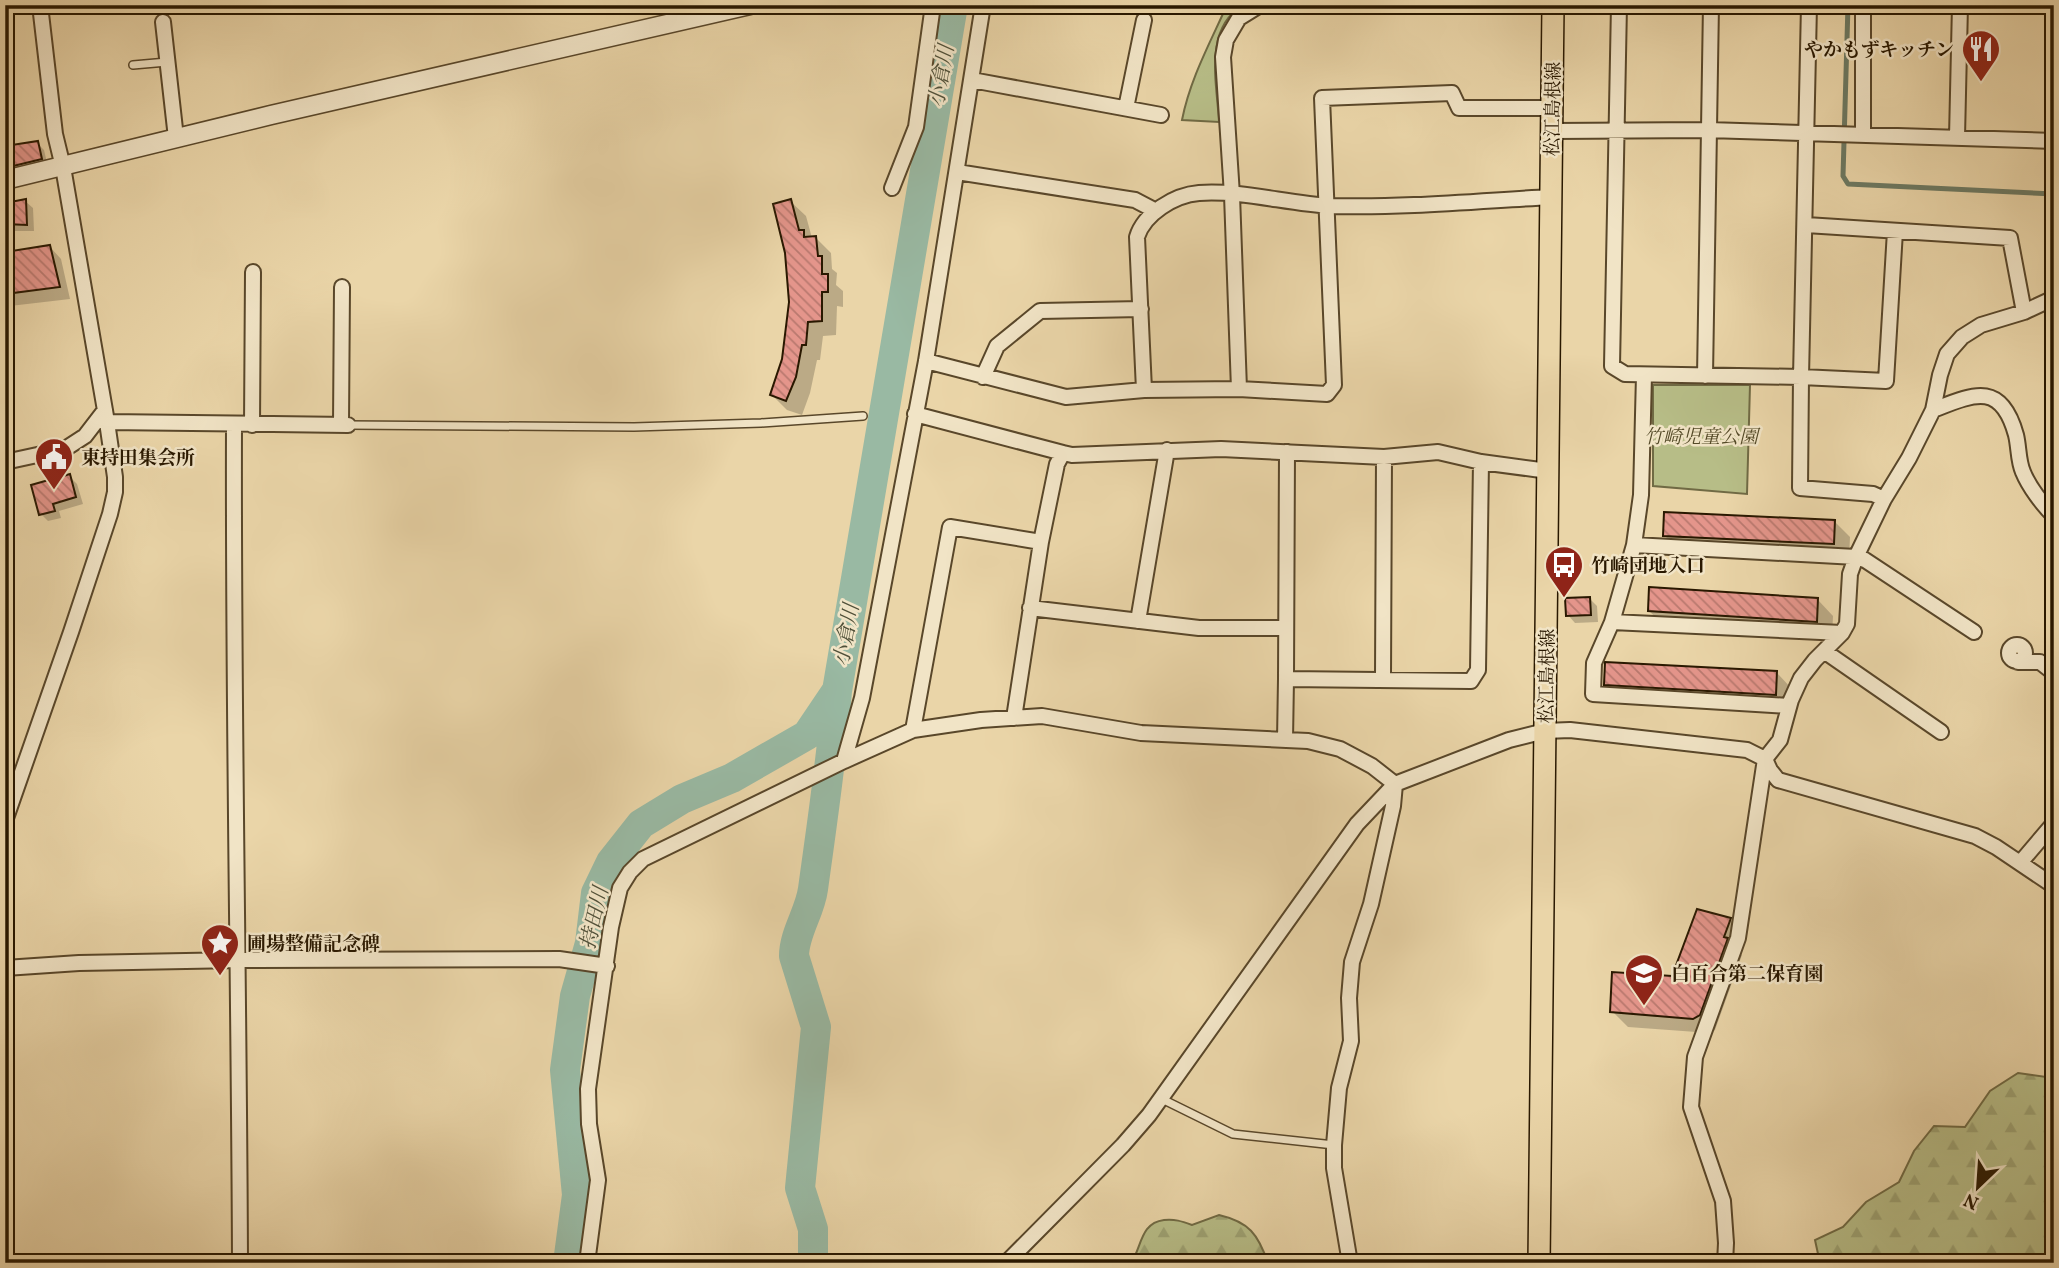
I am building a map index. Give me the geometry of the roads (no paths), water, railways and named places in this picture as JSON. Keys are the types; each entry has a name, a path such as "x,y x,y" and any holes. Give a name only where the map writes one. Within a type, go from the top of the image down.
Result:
{"main road":[{"name":"松江島根線","path":"1539,1263 1553,5"}],"street":[{"path":"5,821 110,514 115,477 63,167 55,134 40,5"},
{"path":"5,180 750,5"},
{"path":"892,188 916,127 933,5"},
{"path":"841,762 862,698 926,361 983,5"},
{"path":"1239,389 1232,195 1223,57 1226,40 1239,18 1260,5"},
{"path":"1619,5 1612,366 1625,374 1644,375 1886,380 1895,231"},
{"path":"1705,376 1711,5"},
{"path":"1809,5 1800,488 1873,494 1884,499"},
{"path":"1863,5 1863,134"},
{"path":"1957,138 1959,5"},
{"path":"1126,108 1144,20"},
{"path":"163,22 176,138"},
{"path":"972,80 1161,114"},
{"path":"926,361 1066,397 1144,390 1239,389 1327,394 1335,385 1329,206 1322,98 1452,93 1459,107 1553,108"},
{"path":"1553,131 1707,130 2054,141"},
{"path":"957,172 1135,200 1156,211"},
{"path":"1144,390 1137,237 1141,225 1156,211 1175,200 1197,193 1329,206 1393,206 1551,197"},
{"path":"1806,225 2010,238 2024,312"},
{"path":"252,425 253,272"},
{"path":"5,462 65,449 85,436 106,416 252,425 344,424 342,287"},
{"path":"1725,1263 1723,1201 1691,1107 1695,1057 1738,938 1765,759 1780,740 1794,689 1842,633 1849,615 1850,574 1856,557 1884,499 1909,458 1933,410 1947,354 1962,337 1981,326 2024,312 2054,298"},
{"path":"983,377 997,346 1040,312 1141,309"},
{"path":"1644,375 1641,495 1634,545 1612,622 1594,663 1593,694 1789,706"},
{"path":"1933,410 1970,395 1990,397 2006,407 2016,435 2023,472 2054,516"},
{"path":"915,414 1072,456 1221,449 1384,457 1438,452 1480,462 1548,471"},
{"path":"234,424 233,655 239,960 240,1263"},
{"path":"1138,621 1167,450"},
{"path":"1285,740 1287,452"},
{"path":"1014,718 1041,542 1057,464 1063,453"},
{"path":"1382,679 1384,457"},
{"path":"1286,679 1471,681 1478,670 1480,462"},
{"path":"913,730 950,527 1041,542"},
{"path":"1634,545 1856,557 1865,560 1974,632"},
{"path":"1030,608 1199,628 1286,628"},
{"path":"1612,622 1842,633"},
{"path":"1824,652 1941,732"},
{"path":"2018,662 2040,662 2054,673"},
{"path":"587,1263 598,1180 589,1124 588,1089 604,966 620,888 630,872 643,859 841,762 913,730 981,720 1042,716 1141,733 1308,741 1340,749 1372,766 1395,784"},
{"path":"1006,1263 1123,1145 1162,1099 1357,824 1395,784 1509,740 1545,731 1570,730 1747,750 1765,759 1778,780 1958,830 1996,847 2054,886"},
{"path":"1350,1263 1338,1200 1334,1145 1339,1088 1351,1041 1349,998 1352,962 1371,904 1393,806 1395,784"},
{"path":"2020,863 2054,823"},
{"path":"5,968 79,963 239,960 564,960 604,966"}],"lane":[{"path":"133,65 167,62"},
{"path":"344,424 634,427 863,416"},
{"path":"1162,1099 1233,1135 1334,1145"}],"waterway":[{"name":"小倉川","path":"813,1263 813,1229 800,1188 816,1027 794,956 795,947 813,889 837,691 953,5"},
{"path":"1848,5 1843,176 1848,184 2054,194"},
{"name":"持田川","path":"568,1263 577,1195 565,1070 575,996 590,943 596,893 611,862 641,824 682,799 732,778 807,735 836,692"}],"place":[{"name":"やかもずキッチン","path":"1981,83"},
{"name":"東持田集会所","path":"54,491"},
{"name":"竹崎団地入口","path":"1564,599"},
{"name":"圃場整備記念碑","path":"220,977"},
{"name":"白百合第二保育園","path":"1644,1007"}],"park label":[{"name":"竹崎児童公園","path":"1701,436"}]}
